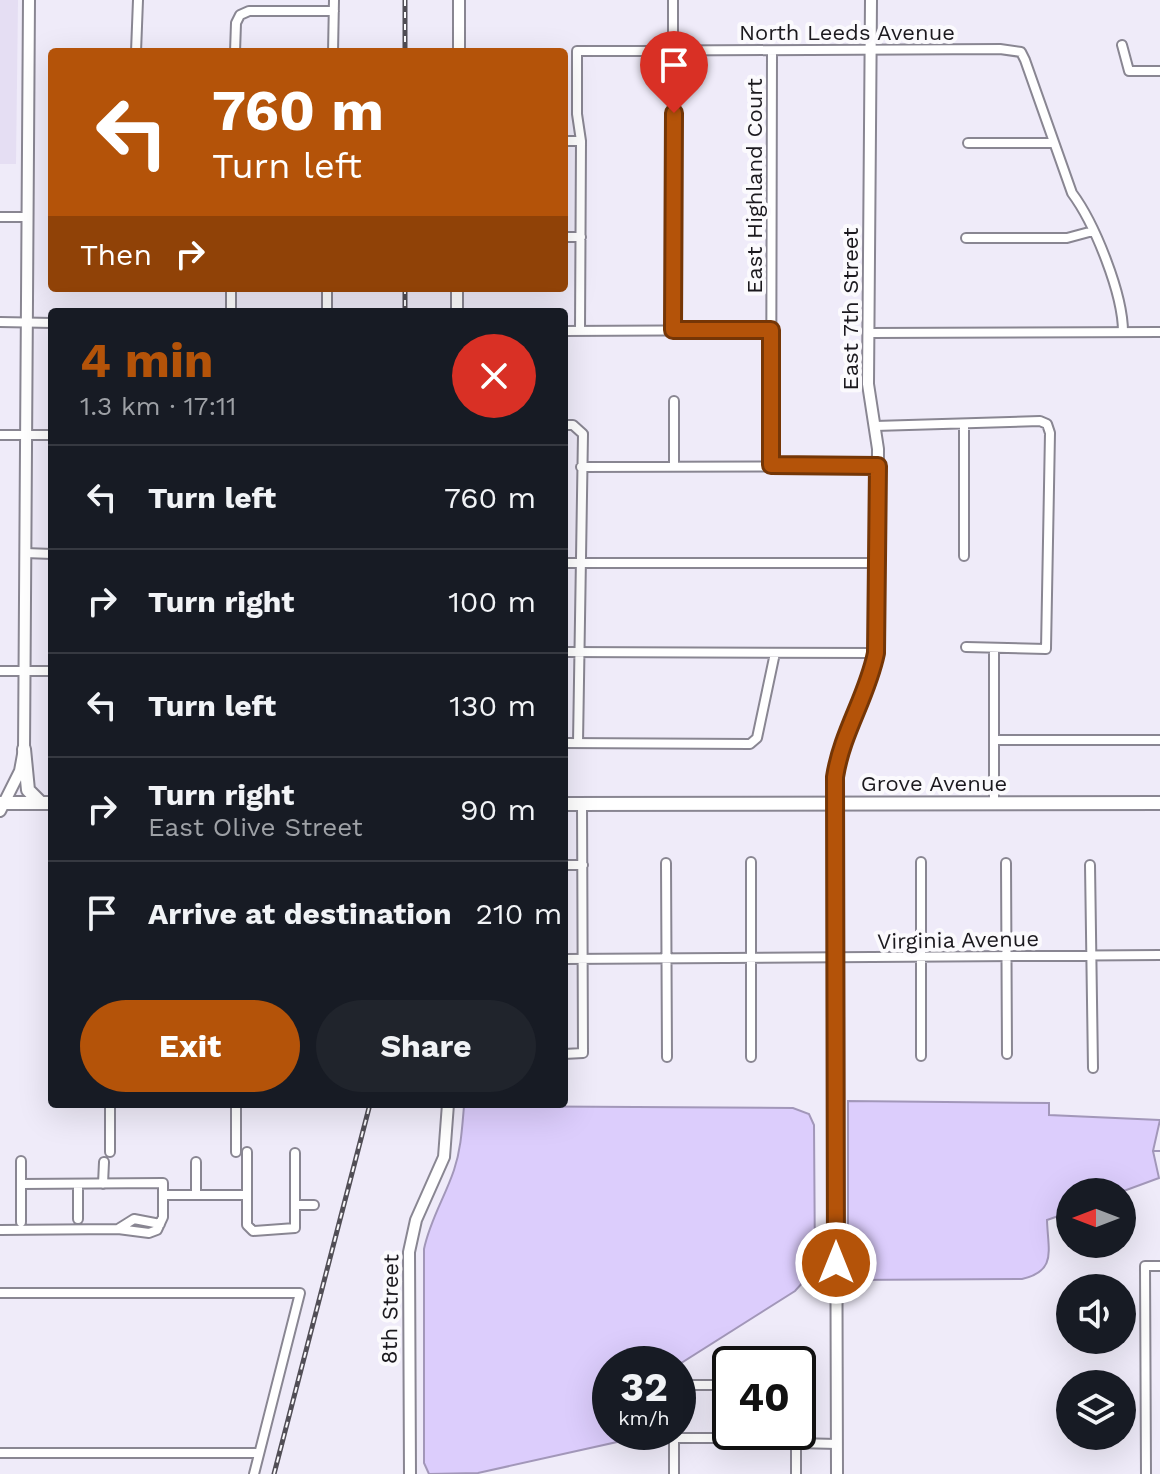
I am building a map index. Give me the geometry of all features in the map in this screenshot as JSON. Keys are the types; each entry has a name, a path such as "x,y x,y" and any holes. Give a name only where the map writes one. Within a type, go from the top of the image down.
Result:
{"main road":[{"path":"24,749 28,790 46,803"},
{"path":"2,806 46,803"},
{"name":"Grove Avenue","path":"568,804 1160,803"}],"street":[{"path":"2,806 20,771 24,749 29,0"},
{"path":"136,48 138,0"},
{"path":"333,48 334,0"},
{"path":"459,0 459,48"},
{"path":"673,0 673,330"},
{"name":"East 7th Street","path":"837,1474 835,803 838,754 870,678 876,653 878,466 868,384 871,0"},
{"path":"235,48 236,23 240,15 249,11 334,11"},
{"path":"1122,45 1129,71 1160,71"},
{"name":"North Leeds Avenue","path":"581,141 577,114 577,51 1000,49 1021,52 1054,143"},
{"name":"East Highland Court","path":"771,465 772,51"},
{"path":"568,141 581,141 580,330"},
{"path":"968,143 1054,143 1072,193 1085,210 1093,231 1123,314 1123,332"},
{"path":"0,217 27,217"},
{"path":"966,238 1067,238 1093,231"},
{"path":"568,237 581,237"},
{"path":"0,322 48,323"},
{"path":"568,331 771,330"},
{"path":"869,333 1160,332"},
{"path":"674,401 674,466"},
{"path":"875,426 1040,421 1047,424 1050,433 1046,649 966,647"},
{"path":"964,424 964,556"},
{"path":"568,426 578,428 583,434 578,743"},
{"path":"0,435 48,435"},
{"path":"581,467 878,466"},
{"path":"25,553 48,554"},
{"path":"568,563 877,563"},
{"path":"994,649 994,804"},
{"path":"568,652 876,653"},
{"path":"568,743 750,744 757,738 775,653"},
{"path":"0,671 48,671"},
{"path":"994,740 1160,740"},
{"path":"568,1054 583,1053 582,804"},
{"path":"751,862 751,1057"},
{"path":"921,862 921,1056"},
{"path":"666,863 667,1057"},
{"path":"1006,863 1007,1054"},
{"path":"568,865 583,865"},
{"path":"1090,865 1093,1068"},
{"name":"Virginia Avenue","path":"568,959 1007,959 1160,955"},
{"path":"110,1108 110,1152"},
{"path":"236,1108 236,1152"},
{"name":"8th Street","path":"410,1474 409,1252 416,1220 444,1157 448,1108"},
{"path":"247,1152 247,1225 253,1231 291,1231 295,1224 295,1153"},
{"path":"21,1161 21,1222"},
{"path":"103,1184 104,1162"},
{"path":"196,1162 196,1195"},
{"path":"0,1230 118,1229 149,1233 160,1224 163,1183 21,1184"},
{"path":"78,1184 78,1219"},
{"path":"163,1195 247,1195"},
{"path":"295,1205 314,1205"},
{"path":"118,1229 128,1220 160,1224"},
{"path":"140,1233 143,1222"},
{"path":"1146,1474 1145,1266 1160,1266"},
{"path":"0,1293 300,1293 254,1474"},
{"path":"816,1443 837,1444"},
{"path":"674,1450 674,1474"},
{"path":"796,1450 796,1474"},
{"path":"0,1453 259,1453"}],"shaded area":[{"path":"0,0 18,0 16,164 0,164"},
{"path":"848,1101 1049,1103 1049,1115 1160,1120 1153,1151 1159,1178 1136,1186 1136,1178 1056,1178 1056,1217 1047,1220 1049,1250 1046,1265 1041,1271 1022,1279 848,1280"},
{"path":"464,1108 793,1108 809,1114 814,1125 815,1269 795,1291 696,1354 696,1346 592,1346 592,1448 478,1473 429,1474 424,1463 424,1249 456,1162"}],"waterway":[{"path":"1153,1151 1160,1151"}],"railway":[{"path":"405,0 405,48"},
{"path":"405,292 405,308"},
{"path":"274,1474 369,1108"}],"route":[{"path":"674,113 673,330 771,330 771,465 878,466 876,653 864,696 838,754 835,777 836,1263"}]}
